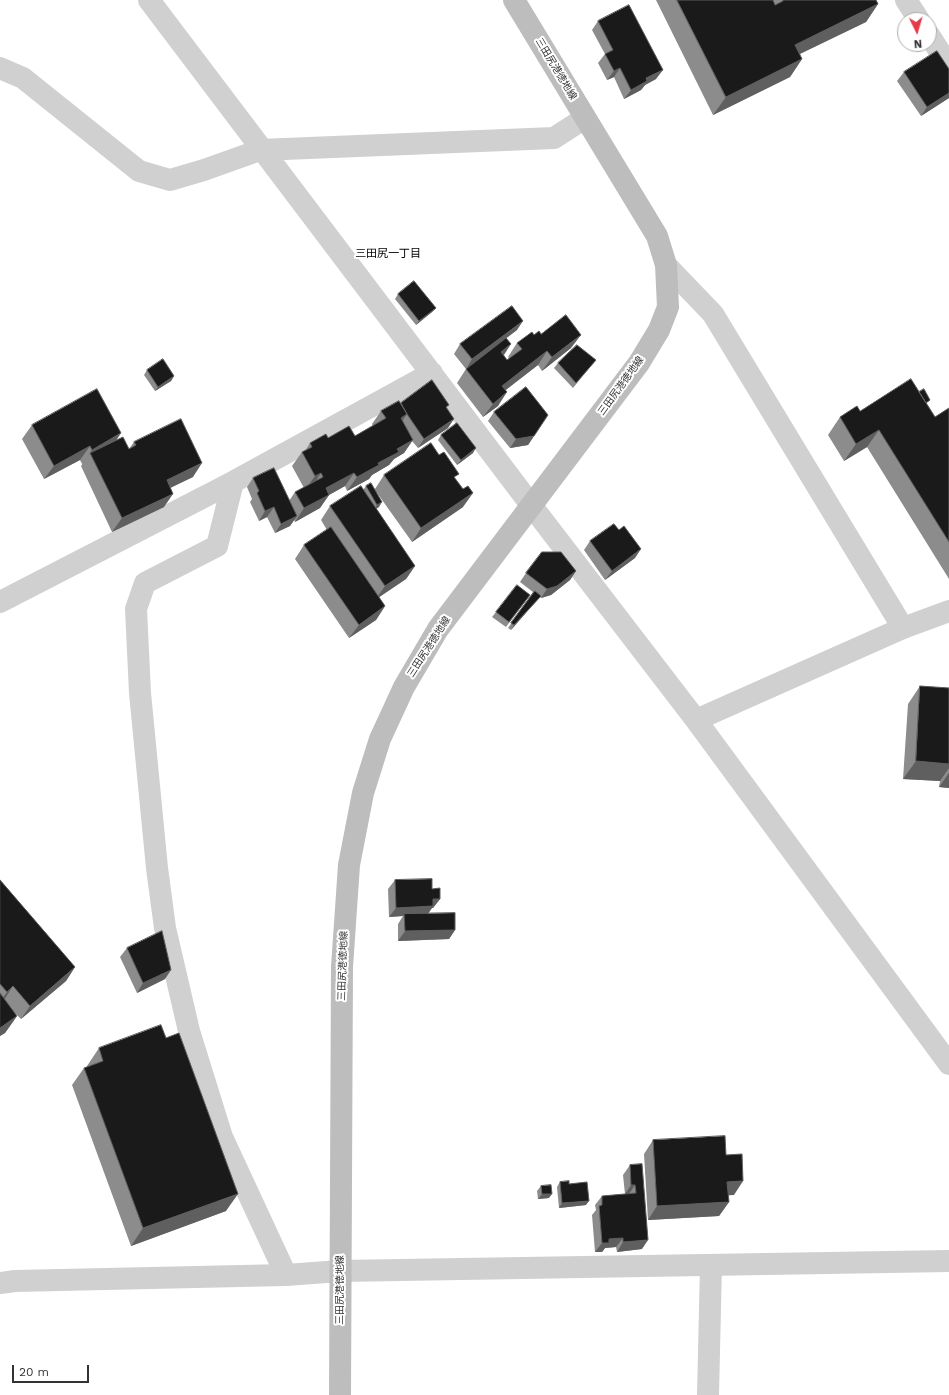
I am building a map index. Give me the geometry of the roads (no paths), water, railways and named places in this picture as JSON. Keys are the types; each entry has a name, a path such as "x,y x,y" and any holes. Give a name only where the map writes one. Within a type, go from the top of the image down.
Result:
{"main road":[{"name":"三田尻港徳地線","path":"340,1395 342,967 349,865 363,793 380,739 404,687 438,629 639,363 659,330 668,307 666,265 657,236 514,0"}],"street":[{"path":"149,0 260,150 696,720 949,1064"},
{"path":"906,0 914,12"},
{"path":"937,47 949,66"},
{"path":"0,68 23,78 139,170 170,180 204,170 260,150 554,138 585,118"},
{"path":"666,265 713,314 903,628"},
{"path":"0,602 233,482 432,373"},
{"path":"233,482 218,546 146,583 136,609 140,693 157,868 165,928 189,1031 222,1137 286,1275"},
{"path":"696,720 903,628 949,611"},
{"path":"0,1283 15,1281 286,1275 340,1271 949,1260"},
{"path":"708,1395 712,1265"}],"district":[{"name":"三田尻一丁目","path":"388,254"}]}
